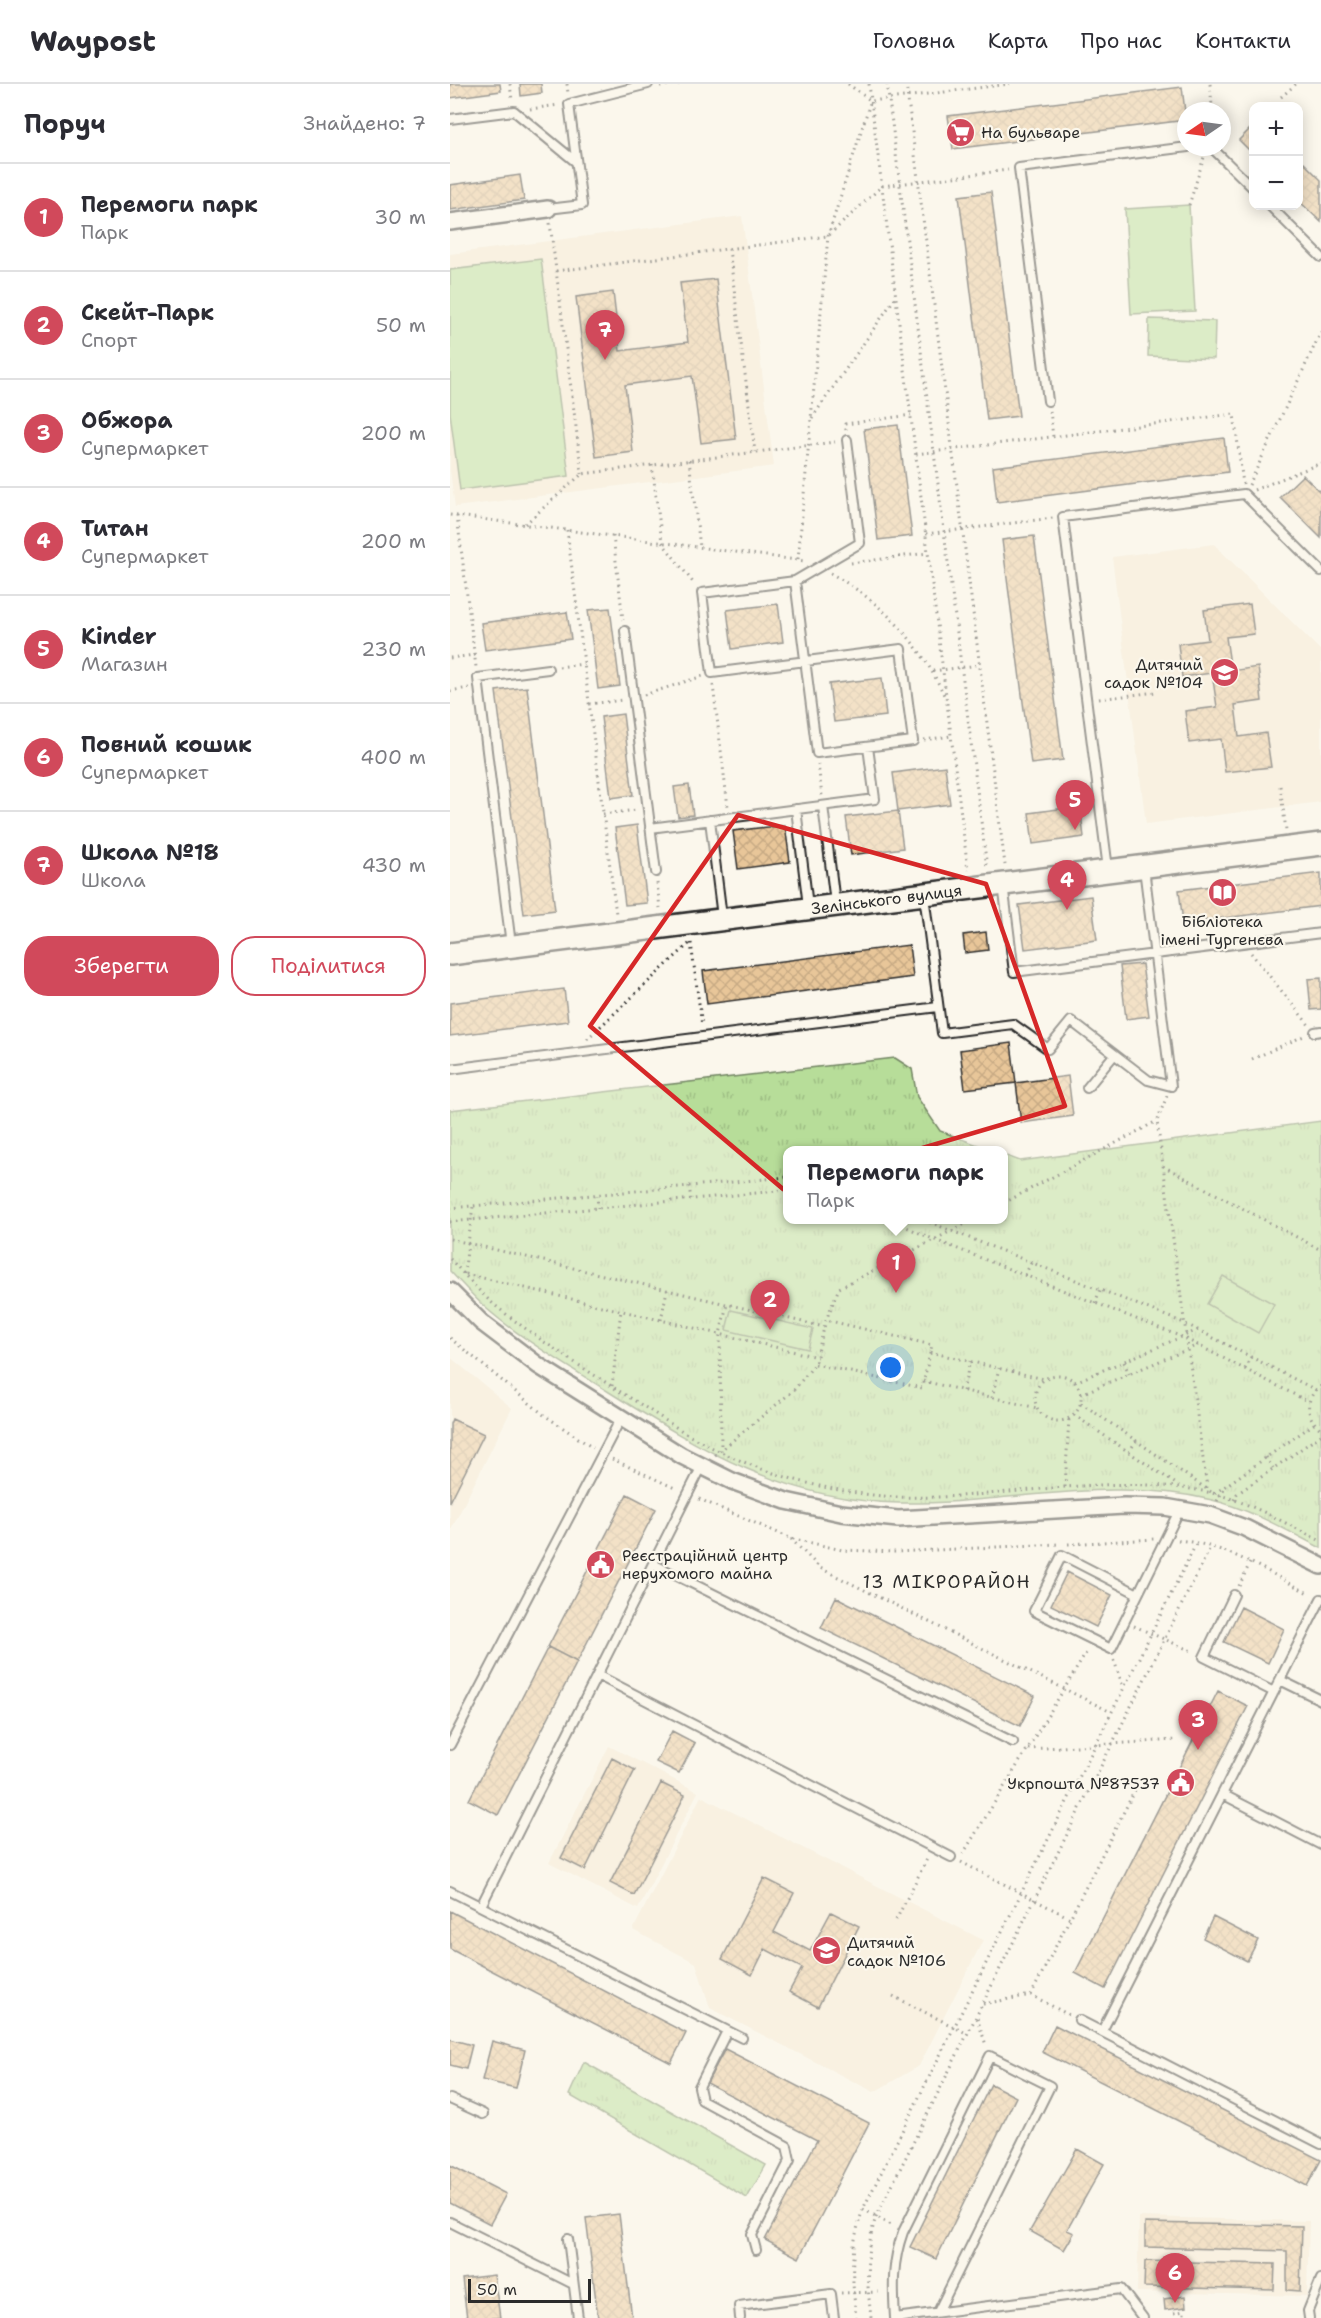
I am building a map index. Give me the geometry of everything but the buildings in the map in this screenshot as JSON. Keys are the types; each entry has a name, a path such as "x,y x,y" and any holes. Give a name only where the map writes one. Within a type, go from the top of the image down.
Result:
{"street":[{"path":"450,222 548,209"},
{"name":"Зелінського вулиця","path":"450,954 924,894 1004,875 1108,871 1321,844"},
{"path":"450,1291 481,1322 539,1366 681,1456 732,1481 786,1501 841,1513 898,1519 1124,1506 1165,1507 1210,1515 1245,1528 1321,1566"}],"lane":[{"path":"548,209 582,205 569,104 648,84"},
{"path":"450,119 514,111 576,162"},
{"path":"1048,400 1019,168 1177,148"},
{"path":"1220,156 1249,184"},
{"path":"1274,210 1321,257"},
{"path":"795,582 805,661 817,753 913,741 901,649 805,661 712,673 702,593 795,582 860,543 847,440"},
{"path":"1108,871 1063,517 1244,494 1321,571"},
{"path":"625,631 656,872"},
{"path":"512,946 478,678 548,669"},
{"path":"650,828 875,799 868,747"},
{"path":"823,806 836,905"},
{"path":"796,809 808,909"},
{"path":"710,820 722,920"},
{"path":"924,894 942,1032 1013,1024 1048,1049 1071,1022 1148,1080 1171,1086 1144,866"},
{"path":"1004,875 1014,972 1321,933"},
{"path":"450,1068 938,1006"},
{"path":"1087,1088 1114,1055"},
{"path":"450,1745 621,1418"},
{"path":"481,1906 702,1466"},
{"path":"1138,1594 1062,1555 1034,1611 1111,1649 1180,1509"},
{"path":"653,1564 1013,1742"},
{"path":"1234,1595 1204,1657 1274,1692"},
{"path":"1102,2031 1321,1599"},
{"path":"597,1675 951,1857"},
{"path":"1280,1680 1321,1700"},
{"path":"1222,1794 1321,1845"},
{"path":"450,1891 742,2038"},
{"path":"1079,2020 1321,2144"},
{"path":"727,2031 699,2087 702,2100 787,2146 790,2160 752,2235 756,2250"},
{"path":"938,2312 1050,2086 990,2056 903,2232 896,2251 893,2272 895,2318 1121,2289 1143,2318"},
{"path":"450,2099 483,2115"},
{"path":"450,2222 573,2284"},
{"path":"568,2240 578,2318"},
{"path":"1309,2318 1308,2311 1321,2279"},
{"path":"740,2318 739,2306 831,2294 834,2318"}],"path":[{"path":"510,84 514,111 569,104"},
{"path":"848,84 871,101 1009,84"},
{"path":"869,84 968,870"},
{"path":"887,84 987,868"},
{"path":"906,84 1004,875"},
{"path":"1210,84 1212,102"},
{"path":"1281,97 1296,84"},
{"path":"795,582 828,236 871,101"},
{"path":"1189,205 1205,157"},
{"path":"556,271 828,236 882,186 1019,168"},
{"path":"548,209 582,474"},
{"path":"729,249 755,452"},
{"path":"811,420 896,297"},
{"path":"1244,494 1321,332"},
{"path":"1048,400 1053,437"},
{"path":"916,454 1234,414 1244,494"},
{"path":"845,424 910,415"},
{"path":"525,524 582,474 847,440"},
{"path":"689,460 700,547"},
{"path":"1244,494 1321,463"},
{"path":"652,465 662,542 702,593"},
{"path":"450,515 798,559"},
{"path":"457,516 478,678"},
{"path":"926,534 1063,517"},
{"path":"567,530 615,914"},
{"path":"612,536 625,631"},
{"path":"820,567 928,553"},
{"path":"820,567 848,582 896,623 917,647 933,671 947,700"},
{"path":"450,658 475,655"},
{"path":"548,669 584,664"},
{"path":"933,671 979,665"},
{"path":"589,704 633,698 712,673 730,818"},
{"path":"450,691 479,687"},
{"path":"1086,701 1156,692"},
{"path":"913,741 951,736"},
{"path":"817,753 823,806"},
{"path":"1280,786 1286,830"},
{"path":"603,814 647,808"},
{"path":"656,872 660,908"},
{"path":"572,1053 691,942 703,1036"},
{"path":"1242,943 1318,1031 1252,1059"},
{"path":"1164,1104 1157,1121 1207,1488"},
{"path":"1008,1201 1157,1121"},
{"path":"1163,1166 1321,1250"},
{"path":"450,1208 783,1177"},
{"path":"689,1186 691,1199"},
{"path":"450,1222 783,1190"},
{"path":"597,1194 598,1208"},
{"path":"464,1274 473,1206"},
{"path":"900,1224 935,1240 1185,1337 1309,1402"},
{"path":"933,1224 1184,1323 1316,1390"},
{"path":"702,1466 793,1391 815,1364 826,1320 839,1287 965,1224"},
{"path":"450,1239 824,1327"},
{"path":"450,1259 495,1305 551,1348 692,1437 741,1461 792,1480 844,1491 898,1497 1123,1484 1167,1485 1234,1500 1321,1541"},
{"path":"1025,1275 1031,1263"},
{"path":"464,1274 817,1356"},
{"path":"661,1320 667,1290"},
{"path":"1095,1303 1100,1290"},
{"path":"721,1451 720,1334 727,1304"},
{"path":"612,1386 621,1310"},
{"path":"815,1364 922,1388 932,1345 826,1320"},
{"path":"1075,1382 1198,1330"},
{"path":"450,1338 544,1415 583,1442"},
{"path":"1081,1394 1198,1345"},
{"path":"930,1352 1044,1379 1060,1375 1075,1382 1081,1394 1081,1403 1074,1415 1053,1421 1043,1417 1037,1408 1035,1395 1036,1389 1044,1379"},
{"path":"1245,1369 1252,1357"},
{"path":"963,1391 970,1361"},
{"path":"1124,1361 1129,1374"},
{"path":"992,1398 999,1368"},
{"path":"923,1382 1037,1408"},
{"path":"1321,1386 1309,1402 1310,1417 1321,1429"},
{"path":"1081,1403 1214,1494"},
{"path":"1074,1415 1180,1487"},
{"path":"1065,1487 1069,1418"},
{"path":"1214,1494 1314,1424"},
{"path":"1234,1500 1237,1494 1319,1436 1321,1442"},
{"path":"1129,1452 1136,1441"},
{"path":"1266,1457 1274,1468"},
{"path":"1217,1501 1225,1486"},
{"path":"741,1517 790,1538 842,1550 895,1552 1153,1539"},
{"path":"790,1538 820,1568 1112,1712"},
{"path":"856,2318 852,2249 863,2209 1197,1542 1227,1551 1321,1599"},
{"path":"871,2318 867,2254 876,2217 1211,1546"},
{"path":"1234,1595 1250,1563"},
{"path":"1124,1621 1204,1657"},
{"path":"1070,1918 959,1861 1094,1641"},
{"path":"1111,1649 1123,1689"},
{"path":"1027,1749 1176,1740"},
{"path":"1031,1995 1138,1784 1156,1778"},
{"path":"896,1920 933,1848"},
{"path":"893,1995 968,2034"},
{"path":"983,2004 1031,1995 1079,2020"},
{"path":"976,2017 990,2056"},
{"path":"863,2209 903,2232"},
{"path":"853,2291 868,2291"},
{"path":"1174,2313 1184,2311 1184,2318"}],"highlighted area":[{"path":"738,815 986,884 1065,1106 783,1189 590,1026"}],"shaded area":[{"path":"742,216 774,466 455,507 450,471 450,254"},
{"name":"Дитячий садок №104","path":"1214,544 1321,651 1321,802 1146,824 1112,557"},
{"path":"450,1357 512,1408 450,1532"},
{"path":"609,1746 698,1792 638,1909 549,1863"},
{"name":"Дитячий садок №106","path":"701,1796 983,1940 919,2066 874,2092 710,2008 696,1963 633,1930"},
{"path":"1139,2217 1309,2221 1307,2296 1137,2292"}],"green space":[{"path":"1189,205 1195,311 1131,314 1125,209"},
{"path":"541,259 569,476 460,490 450,413 450,270"},
{"path":"1149,319 1215,321 1214,359 1148,356"},
{"path":"895,1058 912,1069 917,1097 940,1131 980,1146 783,1146 783,1224 1008,1224 1008,1156 1020,1161 1321,1121 1321,1548 1240,1509 1212,1500 1173,1493 1095,1490 938,1502 899,1503 858,1500 819,1493 782,1482 712,1452 643,1413 531,1342 501,1321 450,1271 450,1110"},
{"path":"1223,1276 1274,1304 1258,1333 1207,1304"},
{"path":"731,1310 813,1329 808,1349 726,1330"},
{"path":"584,2062 766,2165 747,2198 569,2095"}],"place":[{"name":"На бульваре","path":"960,132"},
{"name":"Школа №18","path":"605,360"},
{"name":"Дитячий садок №104","path":"1224,673"},
{"name":"Kinder","path":"1075,830"},
{"name":"Бібліотека імені Тургенєва","path":"1222,893"},
{"name":"Титан","path":"1067,910"},
{"name":"Перемоги парк","path":"896,1293"},
{"name":"Скейт-Парк","path":"770,1330"},
{"name":"Реєстраційний центр нерухомого майна","path":"601,1564"},
{"name":"Обжора","path":"1198,1750"},
{"name":"Укрпошта №87537","path":"1181,1783"},
{"name":"Дитячий садок №106","path":"826,1951"},
{"name":"Повний кошик","path":"1175,2303"}],"district":[{"name":"13 МІКРОРАЙОН","path":"947,1582"}]}
